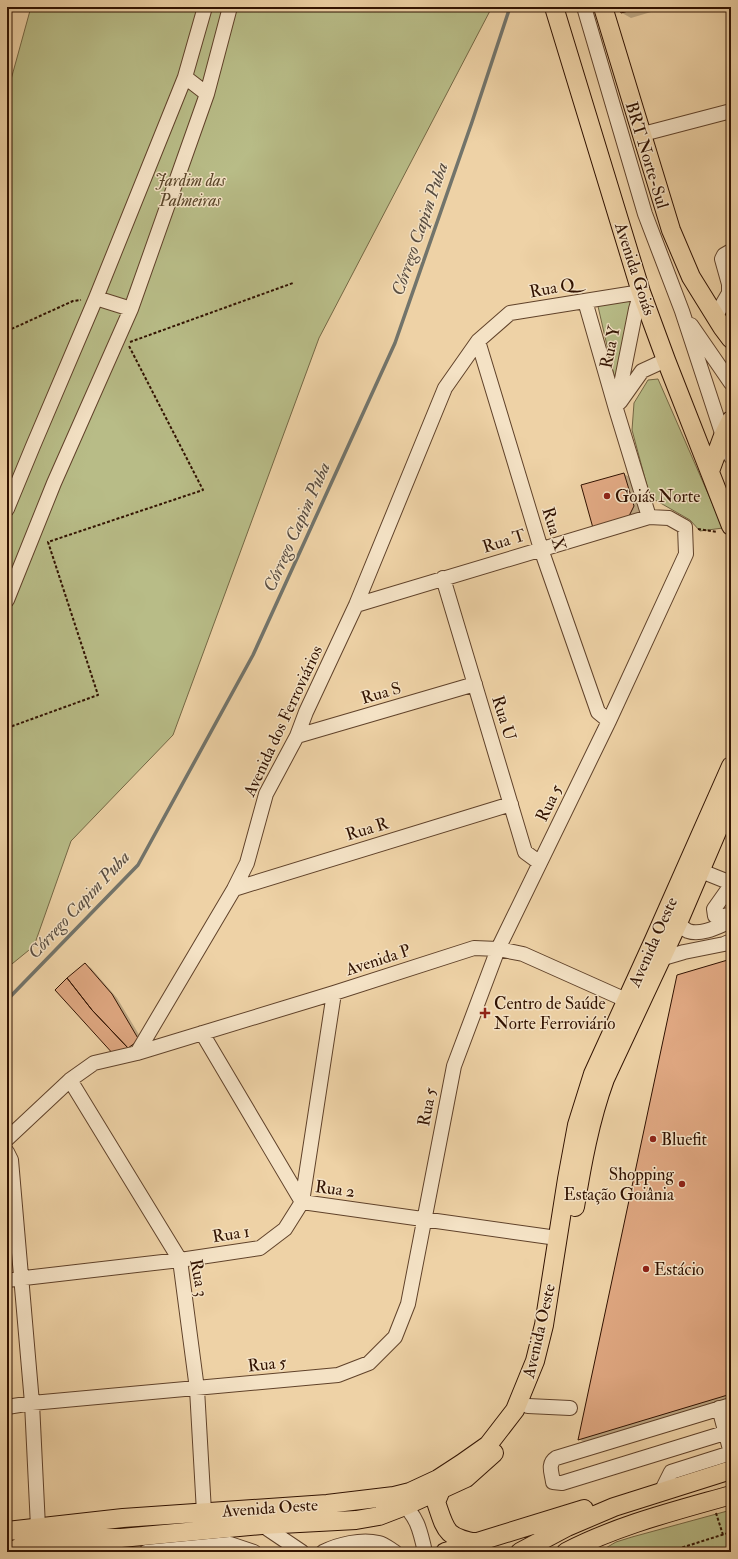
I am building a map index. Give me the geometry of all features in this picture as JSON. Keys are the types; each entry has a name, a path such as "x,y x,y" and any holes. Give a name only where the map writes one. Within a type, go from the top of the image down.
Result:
{"main road":[{"name":"Avenida Goiás","path":"554,7 642,292 666,360 710,471 727,529"},
{"path":"603,7 643,134 671,230 691,277 715,317 731,339"},
{"path":"710,471 723,436 731,420"},
{"name":"Avenida Oeste","path":"10,1552 27,1544 54,1538 121,1538 262,1525 356,1520 379,1516 417,1489 438,1479 488,1445 516,1410 535,1361 544,1325 557,1238 577,1125 593,1074 731,766"},
{"name":"Avenida Oeste","path":"7,1531 204,1512 400,1501 441,1490 466,1478 495,1452 509,1436 528,1406 543,1376 550,1352 578,1187 597,1100 605,1079 660,959 678,924 731,799"},
{"path":"520,1552 592,1516 641,1498 731,1470"},
{"path":"441,1490 436,1502 445,1528 452,1536 461,1540 478,1543"},
{"path":"574,1550 595,1537 638,1521 731,1495"},
{"path":"445,1552 614,1500 641,1498"}],"street":[{"path":"7,509 96,298 185,77 205,7"},
{"path":"7,600 54,484 131,309 207,94 230,7"},
{"path":"584,7 645,214 682,311 731,456"},
{"path":"185,77 207,94"},
{"path":"643,134 731,111"},
{"path":"715,317 729,293 729,284 722,259 724,255 731,251"},
{"name":"Rua Q","path":"478,342 510,313 642,292"},
{"name":"Rua Y","path":"616,409 636,309 642,292"},
{"path":"96,298 131,309"},
{"name":"Rua Y","path":"585,301 649,517"},
{"path":"682,311 731,384"},
{"name":"Rua X","path":"478,342 541,549 598,712 609,720"},
{"name":"Avenida dos Ferroviários","path":"137,1053 234,889 247,863 266,794 297,736 306,712 356,605 446,388 478,342"},
{"name":"Rua Y","path":"616,409 642,371 666,360"},
{"name":"Rua T","path":"356,605 649,517 669,518 685,527"},
{"name":"Rua 5","path":"7,1407 32,1403 338,1375 369,1363 395,1337 408,1304 423,1220 454,1066 498,949 609,720 686,554 685,527"},
{"name":"Rua U","path":"443,578 525,852 540,863"},
{"name":"Rua S","path":"297,736 475,684"},
{"name":"Rua R","path":"234,889 511,804"},
{"path":"701,871 731,884 714,909 715,916 720,917 731,914"},
{"path":"678,924 689,931 697,932 709,930 731,921"},
{"path":"660,959 684,952 724,944 731,940"},
{"name":"Avenida P","path":"137,1053 334,993 474,948 498,949 523,954 626,1000"},
{"name":"Rua 1","path":"7,1280 180,1260 260,1248 285,1229 302,1202 334,993"},
{"name":"Rua 2","path":"202,1033 302,1202 557,1238"},
{"path":"7,1139 70,1080 94,1063 137,1053"},
{"name":"Rua 3","path":"70,1080 180,1260 197,1389 204,1512"},
{"path":"7,1152 11,1160 32,1403 38,1527"},
{"path":"528,1406 570,1408"},
{"path":"661,1492 671,1472 731,1453 725,1407 556,1458 552,1460 550,1464 553,1482 562,1483 728,1432"},
{"path":"400,1501 414,1516 420,1528 425,1552"},
{"path":"262,1525 302,1552"},
{"path":"323,1552 349,1543 364,1542 380,1543 395,1552"},
{"path":"146,1552 230,1544 254,1552"}],"path":[{"path":"7,728 98,695 48,542 203,490 127,343 293,283"},
{"path":"7,331 73,301 96,298"},
{"path":"685,527 727,529"},
{"path":"712,1500 723,1535"},
{"path":"668,1552 731,1532"}],"green space":[{"name":"Jardim das Palmeiras","path":"31,7 492,7 319,338 173,735 71,841 34,946 7,968 7,94"},
{"path":"635,296 617,389 597,302"},
{"path":"658,379 723,528 700,531 690,520 650,497 632,430 634,403 648,380"},
{"path":"731,1510 731,1552 599,1552 616,1542"}],"building":[{"path":"619,7 643,7 621,13"},
{"name":"Goiás Norte","path":"624,473 634,506 628,518 593,528 581,485"},
{"name":"Shopping Estação Goiânia","path":"731,959 731,1394 578,1440 677,975"},
{"path":"85,963 112,994 139,1040 128,1048 92,1010 67,978"},
{"path":"67,978 92,1010 128,1048 115,1056 55,990"}],"waterway":[{"name":"Córrego Capim Puba","path":"7,1000 138,865 253,655 395,343 472,122 510,7"}],"place":[{"name":"Goiás Norte","path":"607,496"},
{"name":"Centro de Saúde Norte Ferroviário","path":"485,1013"},
{"name":"Bluefit","path":"653,1139"},
{"name":"Shopping Estação Goiânia","path":"682,1184"},
{"name":"Estácio","path":"646,1269"}]}
